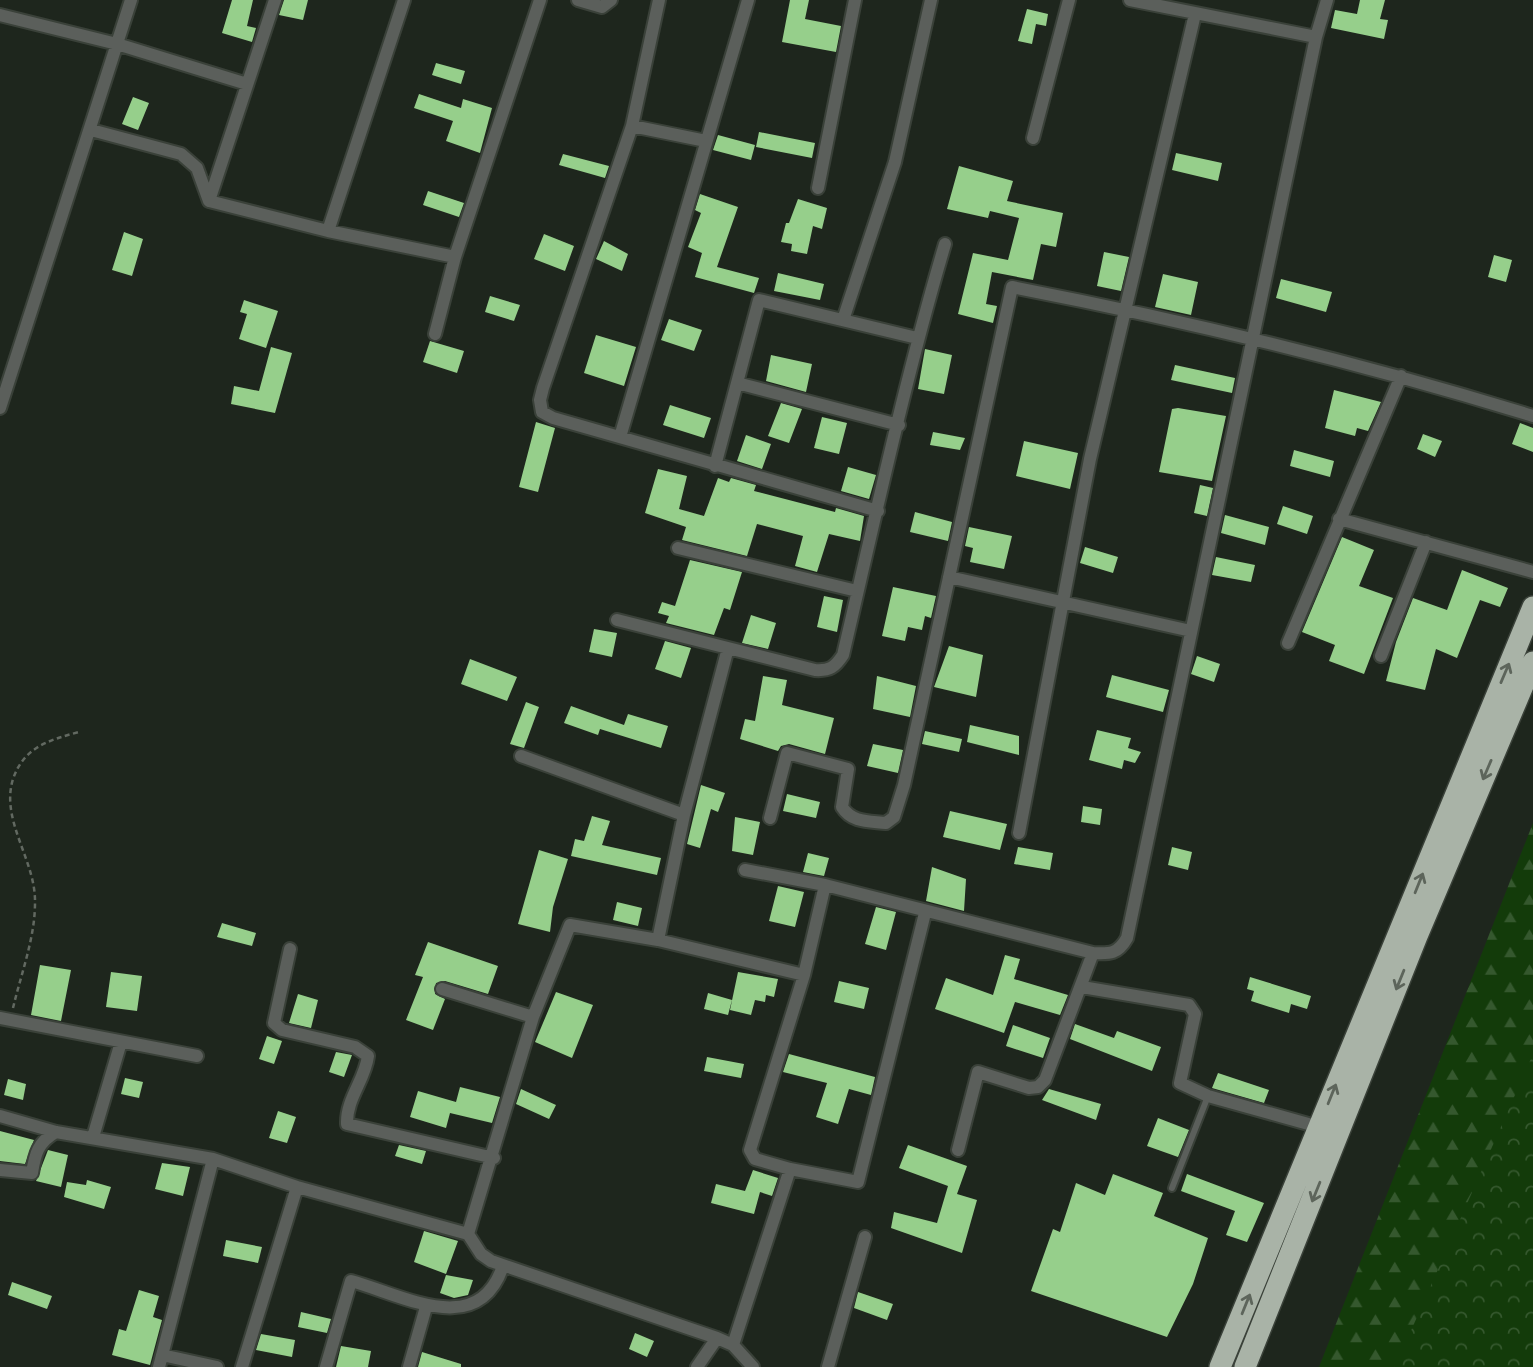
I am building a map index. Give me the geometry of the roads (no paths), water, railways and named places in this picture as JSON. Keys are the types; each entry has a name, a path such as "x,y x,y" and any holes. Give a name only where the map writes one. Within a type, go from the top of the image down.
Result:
{"highway":[{"path":"1220,1367 1533,607"},
{"path":"1245,1367 1417,936 1533,663"}],"street":[{"path":"0,408 15,369 43,270 91,130 131,0"},
{"path":"209,201 275,0"},
{"path":"328,231 404,0"},
{"path":"435,334 455,257 540,0"},
{"path":"578,0 602,7 611,0"},
{"path":"659,0 632,126 540,400 542,412 553,418 715,467 878,512"},
{"path":"620,437 748,0"},
{"path":"818,188 855,0"},
{"path":"843,320 895,162 931,0"},
{"path":"1033,138 1069,0"},
{"path":"1130,0 1315,37"},
{"path":"745,870 825,885 925,913 1093,953 1111,954 1120,950 1127,939 1251,338 1315,37 1326,0"},
{"path":"1019,833 1090,459 1195,14"},
{"path":"0,15 117,44 247,85"},
{"path":"632,126 706,141"},
{"path":"91,130 181,154 197,168 209,201"},
{"path":"209,201 328,231 455,257"},
{"path":"617,620 827,671 836,665 842,655 878,512 917,338 945,244"},
{"path":"770,818 787,753 848,769 842,807 847,815 858,820 886,823 894,817 904,785 1012,287 1126,309 1251,338 1401,376 1533,416"},
{"path":"715,467 759,300 917,338"},
{"path":"1288,643 1401,376"},
{"path":"737,383 899,425"},
{"path":"1339,519 1533,572"},
{"path":"1381,656 1426,542"},
{"path":"678,548 858,591"},
{"path":"949,577 1191,631"},
{"path":"658,940 684,815 728,648"},
{"path":"521,756 684,815"},
{"path":"825,885 804,975 750,1150 755,1159 790,1169 858,1182 925,913"},
{"path":"468,1234 494,1158 509,1091 533,1017 570,925 658,940 804,975"},
{"path":"290,948 274,1023 282,1030 355,1047 368,1056 365,1073 346,1111 347,1124 494,1158"},
{"path":"958,1150 978,1072 1029,1088 1038,1087 1045,1080 1093,953"},
{"path":"1082,987 1189,1005 1195,1014 1180,1083 1208,1096 1319,1127"},
{"path":"442,989 533,1017"},
{"path":"5,1019 197,1056"},
{"path":"93,1137 121,1042"},
{"path":"0,1116 56,1132 213,1158 297,1187 468,1234 481,1254 503,1266 717,1338 733,1345 753,1367"},
{"path":"0,1170 32,1173 35,1153 45,1139 56,1132"},
{"path":"213,1158 161,1361 217,1367"},
{"path":"733,1345 790,1169"},
{"path":"242,1367 297,1187"},
{"path":"828,1367 865,1237"},
{"path":"326,1367 352,1281 426,1307 471,1306 491,1291 503,1266"},
{"path":"409,1367 426,1307"},
{"path":"697,1367 717,1338"}],"lane":[{"path":"1172,1188 1208,1096"}]}
